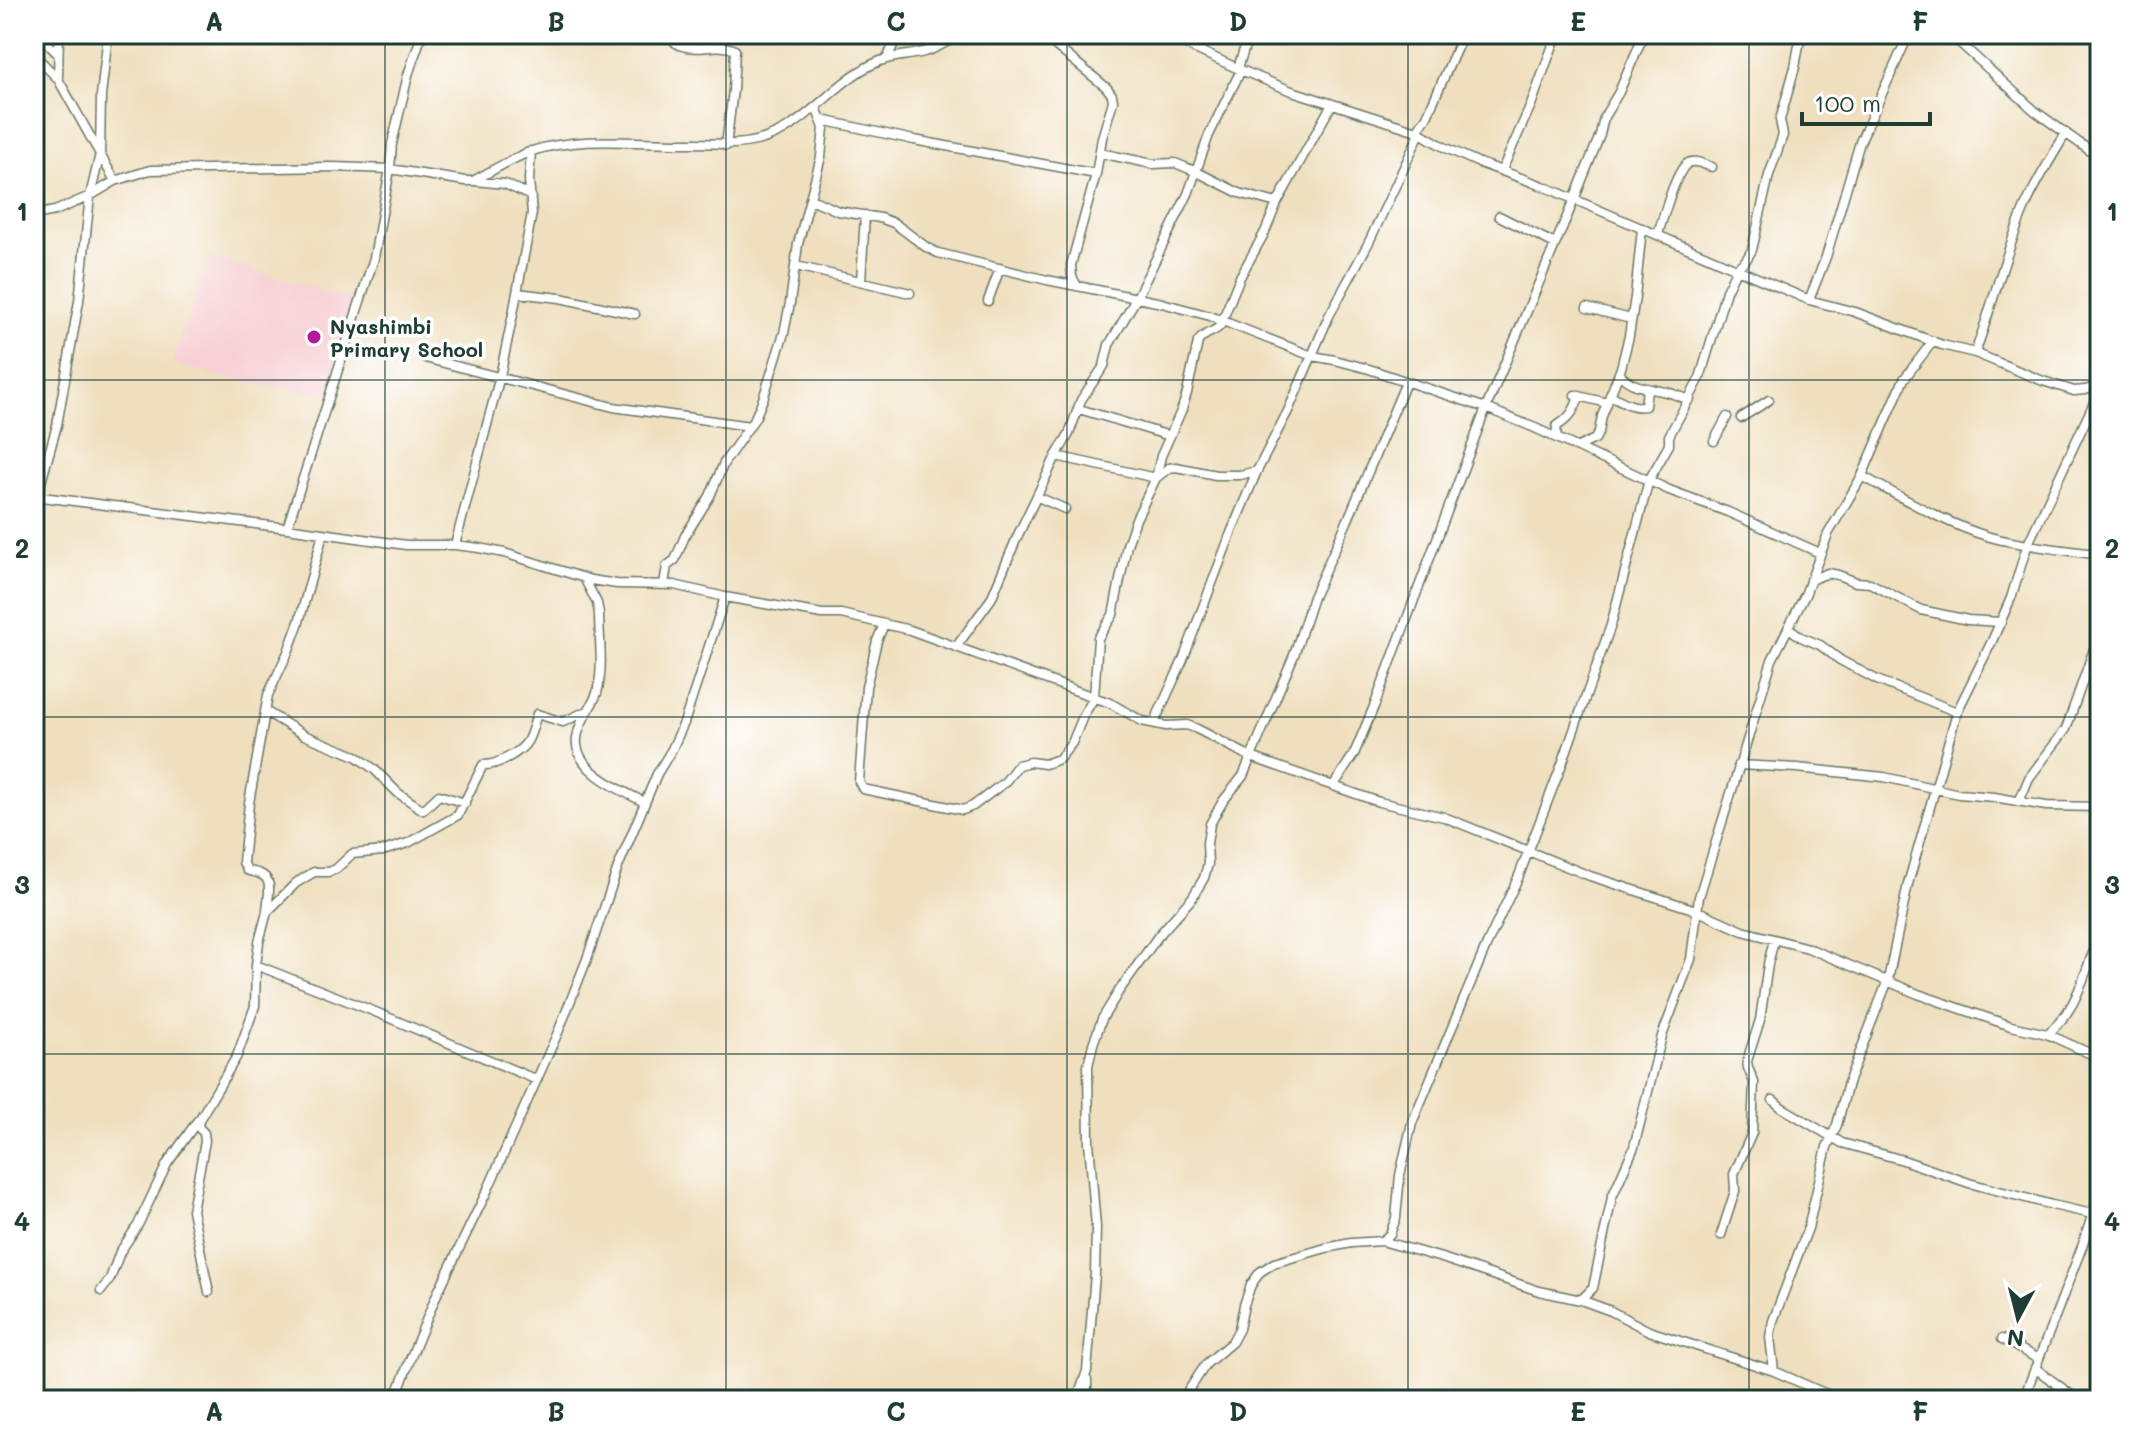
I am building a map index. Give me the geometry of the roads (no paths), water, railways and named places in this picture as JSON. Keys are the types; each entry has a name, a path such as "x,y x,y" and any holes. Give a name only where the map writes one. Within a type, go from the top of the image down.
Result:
{"street":[{"path":"58,79 59,34"},
{"path":"108,34 101,96 100,154 90,196 79,301 57,425 35,497 406,545 455,545 504,553 556,570 617,584 664,584 822,614 841,614 910,630 1120,708 1142,721 1166,726 1187,725 1251,757 1379,802 1444,817 1590,876 1696,910 1743,931 1808,948 1918,994 2011,1026 2047,1034 2100,1058"},
{"path":"287,528 374,258 392,144 408,75 422,34"},
{"path":"666,34 685,46 728,47 735,50 726,146"},
{"path":"888,57 898,34"},
{"path":"473,181 531,151 554,145 600,141 653,144 693,142 726,146 759,141 794,125 842,83 871,64 888,57 928,51 962,34"},
{"path":"1041,34 1112,95 1113,101 1071,265 1077,286"},
{"path":"1169,34 1191,47 1289,90 1418,132 1477,162 1543,186 1809,300 1855,312 1975,353 2074,391 2100,388"},
{"path":"956,647 991,599 1018,535 1069,434 1081,400 1104,366 1109,345 1136,299 1197,172 1209,135 1239,69 1249,34"},
{"path":"1154,723 1183,660 1257,471 1288,411 1329,316 1372,235 1463,34"},
{"path":"1502,170 1531,105 1557,34"},
{"path":"1334,785 1354,754 1375,704 1486,408 1574,200 1604,117 1619,92 1644,34"},
{"path":"1382,1241 1390,1234 1396,1218 1400,1175 1412,1123 1518,878 1611,625 1649,480 1700,378 1726,291 1737,268 1752,250 1763,196 1783,135 1780,120 1801,34"},
{"path":"1809,300 1826,257 1860,142 1909,34"},
{"path":"1950,34 2035,111 2100,158"},
{"path":"34,35 58,54"},
{"path":"34,54 58,79 115,181"},
{"path":"884,624 866,687 859,782 863,789 963,810 1005,782 1018,765 1030,762 1045,764 1059,759 1072,743 1094,698 1098,638 1113,615 1127,545 1187,393 1198,342 1202,336 1217,330 1277,203 1332,104"},
{"path":"664,584 667,566 675,560 724,463 755,418 763,399 784,333 798,244 823,142 824,128 816,107"},
{"path":"822,120 1096,174"},
{"path":"1975,353 2026,204 2066,133"},
{"path":"455,545 500,376 517,293 532,213 529,180 531,151"},
{"path":"1100,153 1153,164 1175,163 1239,193 1277,203"},
{"path":"1658,234 1669,199 1684,167 1690,162 1712,167"},
{"path":"34,215 55,211 115,181 150,170 172,168 390,169 505,184 531,196"},
{"path":"811,199 838,211 894,223 938,253 1162,303 1222,321 1312,356 1335,360 1486,408 1820,553"},
{"path":"861,281 865,215"},
{"path":"1499,216 1555,244"},
{"path":"1577,448 1595,439 1619,373 1631,319 1642,228"},
{"path":"796,266 910,293"},
{"path":"988,301 1000,268"},
{"path":"517,293 560,298 635,314"},
{"path":"1587,308 1631,319"},
{"path":"1581,1300 1593,1288 1612,1197 1634,1147 1662,1036 1691,959 1696,910 1772,660 1789,628 1828,534 1862,476 1904,379 1933,341"},
{"path":"425,358 613,407 750,426"},
{"path":"1619,373 1625,380 1647,389 1690,399"},
{"path":"1087,1400 1096,1227 1089,1142 1088,1066 1093,1044 1102,1019 1119,991 1159,935 1192,898 1204,878 1208,864 1210,824 1243,776 1294,655 1313,597 1406,382"},
{"path":"1774,1371 1770,1337 1773,1321 1808,1228 1824,1157 1848,1083 1888,980 1908,884 1957,712 2001,622 2027,546 2100,388"},
{"path":"1556,437 1557,426 1570,418 1576,406 1578,400 1575,395 1642,407 1645,406 1647,389"},
{"path":"1741,418 1769,400"},
{"path":"1079,409 1170,436"},
{"path":"1714,441 1727,417"},
{"path":"1056,456 1156,478 1169,468 1176,467 1216,475 1257,471"},
{"path":"1862,476 1979,534 2027,546 2100,555"},
{"path":"1038,497 1065,509"},
{"path":"101,1291 110,1279 120,1252 138,1225 167,1164 199,1120 237,1056 255,1006 256,965 270,888 263,874 247,870 243,855 249,803 268,695 299,622 323,534"},
{"path":"1809,580 1828,573 1838,575 1856,582 1870,583 1921,610 1968,620 2001,622"},
{"path":"584,577 599,613 600,676 577,739 579,754 606,782 644,802"},
{"path":"395,1400 437,1294 559,1030 644,802 684,723 725,597"},
{"path":"1789,628 1877,680 1957,712"},
{"path":"2019,802 2029,778 2066,729 2100,632"},
{"path":"265,711 304,735 356,756 398,793 423,810 439,795 465,803"},
{"path":"267,912 296,883 314,872 336,869 352,854 383,851 408,843 458,815 483,765 489,766 522,749 529,739 537,714 563,722 585,712"},
{"path":"1738,765 1884,777 1934,790 2046,806 2100,807"},
{"path":"2100,837 2100,848"},
{"path":"2047,1034 2066,1016 2075,1001 2100,937"},
{"path":"1721,1235 1735,1191 1734,1174 1752,1133 1754,1082 1747,1061 1760,1020 1774,940"},
{"path":"256,965 537,1080"},
{"path":"1773,1100 1842,1143 1969,1183 2052,1205 2096,1208"},
{"path":"199,1120 198,1127 204,1133 205,1141 192,1210 209,1292"},
{"path":"2023,1400 2100,1191"},
{"path":"1183,1399 1206,1364 1232,1342 1239,1329 1251,1285 1260,1272 1274,1263 1326,1248 1382,1241 1528,1287 1581,1300 1611,1311 1649,1331 1774,1371 1840,1400"},
{"path":"2002,1339 2037,1364 2078,1400"},
{"path":"1077,1400 1087,1371"}],"place":[{"name":"Nyashimbi Primary School","path":"314,337"}]}
